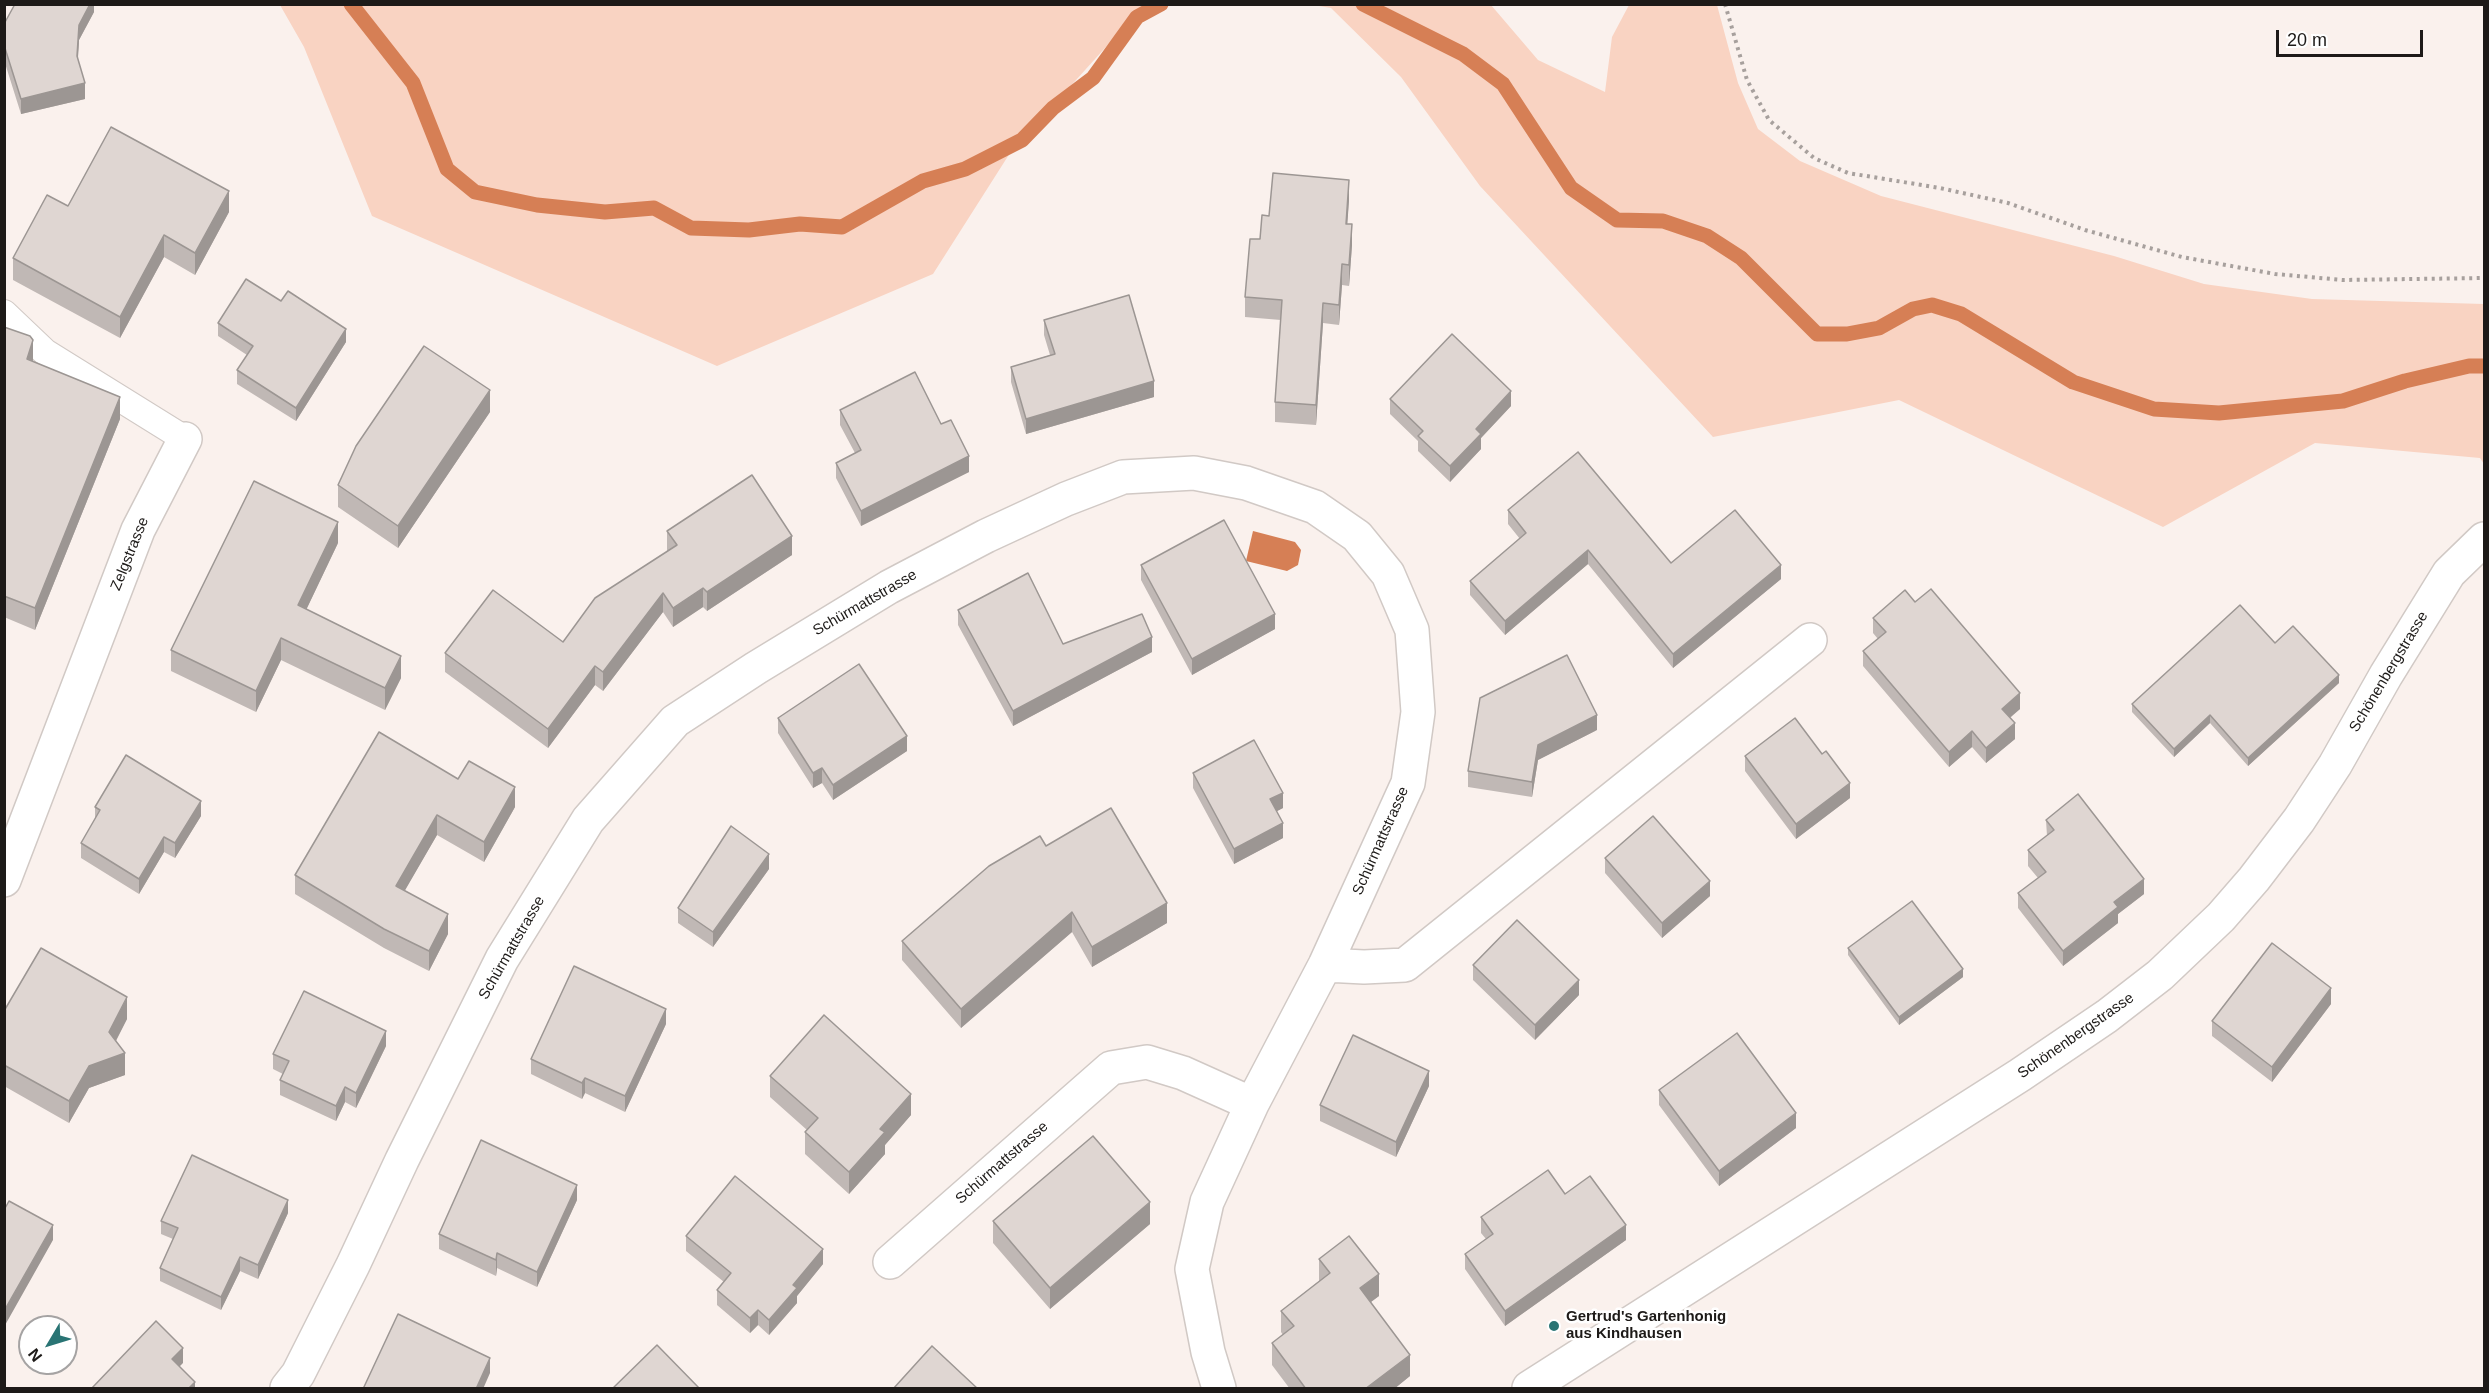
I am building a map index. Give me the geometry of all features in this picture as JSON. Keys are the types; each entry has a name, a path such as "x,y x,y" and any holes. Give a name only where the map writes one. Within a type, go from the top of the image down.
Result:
{"street":[{"name":"Zelgstrasse","path":"4,880 138,530 185,439"},
{"name":"Schürmattstrasse","path":"287,1389 303,1364 502,959 588,820 675,721 756,668 889,587 986,536 1066,499 1123,477 1194,473 1246,483 1315,507 1357,536 1388,574 1412,630 1418,712 1408,783 1325,965 1252,1104 1207,1202 1192,1269 1208,1352 1219,1389"},
{"name":"Schönenbergstrasse","path":"1529,1389 2020,1075 2107,1016 2160,975 2221,917 2254,879 2299,819 2335,765 2386,675 2449,573 2484,540"},
{"path":"1325,965 1364,967 1405,965 1810,640"},
{"name":"Schürmattstrasse","path":"890,1262 1111,1068 1147,1062 1183,1073 1252,1104"}],"lane":[{"name":"Zelgstrasse","path":"4,313 45,352 185,439"}],"path":[{"path":"1725,4 1747,80 1769,120 1814,158 1848,173 1941,188 2008,203 2085,230 2182,257 2275,274 2343,280 2484,278"}],"shaded area":[{"path":"280,5 1158,5 1114,38 1010,153 933,274 717,366 372,216 304,47"},
{"path":"1313,5 1491,5 1538,60 1605,92 1612,37 1629,5 1717,5 1738,83 1758,129 1800,161 1881,196 2114,256 2204,284 2312,299 2484,304 2484,464 2480,458 2315,443 2163,527 1899,400 1713,437 1480,186 1401,77 1331,8"},
{"path":"1253,531 1295,542 1301,550 1298,565 1287,571 1246,561"}],"building":[{"path":"15,4 90,4 79,25 77,56 85,83 21,99 4,45 4,24"},
{"path":"111,127 229,191 195,253 164,235 120,317 13,258 47,195 68,206"},
{"path":"1273,173 1349,180 1346,224 1352,224 1349,265 1342,264 1339,305 1323,303 1316,405 1275,402 1282,300 1245,297 1250,239 1260,239 1262,215 1269,216"},
{"path":"246,279 281,301 288,291 346,329 296,408 237,370 253,346 218,323"},
{"path":"1129,295 1154,381 1026,419 1011,367 1055,354 1044,320"},
{"path":"4,327 30,336 33,340 27,359 120,397 35,608 4,596"},
{"path":"1452,334 1511,391 1476,429 1481,434 1450,466 1418,436 1423,431 1390,399"},
{"path":"424,346 490,390 398,526 338,485 356,446"},
{"path":"915,372 941,424 951,420 969,456 861,511 836,463 861,450 840,410"},
{"path":"1578,452 1671,563 1735,510 1781,565 1673,654 1588,550 1505,621 1470,581 1526,533 1508,510"},
{"path":"752,475 792,536 707,592 703,588 673,608 663,593 603,672 595,666 548,729 445,653 493,590 563,642 595,598 677,545 667,531"},
{"path":"254,481 338,522 298,605 401,656 385,688 281,638 256,691 171,650"},
{"path":"1224,520 1275,614 1192,659 1141,565"},
{"path":"1028,573 1063,644 1142,614 1152,637 1013,711 958,610"},
{"path":"1931,589 2020,693 2002,709 2015,723 1986,748 1972,731 1949,752 1863,651 1886,632 1873,618 1905,590 1915,602"},
{"path":"2240,605 2275,643 2293,626 2339,675 2248,758 2210,715 2174,749 2132,704"},
{"path":"1567,655 1597,715 1538,745 1532,782 1468,771 1480,698"},
{"path":"859,664 907,736 833,785 822,768 813,773 778,718"},
{"path":"1795,718 1822,754 1826,751 1850,783 1796,824 1745,756"},
{"path":"379,732 458,779 469,761 515,787 484,842 437,815 396,886 448,914 429,951 384,929 295,875"},
{"path":"1254,740 1283,793 1270,799 1283,823 1234,849 1193,773"},
{"path":"126,755 201,801 175,843 164,837 139,879 81,843 100,810 95,807"},
{"path":"2078,794 2144,879 2114,902 2118,907 2063,951 2018,893 2046,872 2028,850 2054,830 2046,820"},
{"path":"1111,808 1167,903 1092,947 1072,912 961,1009 902,941 989,866 1040,836 1046,846"},
{"path":"1653,816 1710,881 1662,923 1605,858"},
{"path":"731,826 769,854 713,932 678,908"},
{"path":"1912,901 1963,969 1899,1017 1848,948"},
{"path":"1517,920 1579,980 1535,1025 1473,965"},
{"path":"2272,943 2331,988 2272,1067 2212,1021"},
{"path":"41,948 127,997 109,1032 125,1053 89,1066 69,1101 4,1065 4,1011"},
{"path":"574,966 666,1009 625,1096 585,1078 582,1083 531,1059"},
{"path":"304,991 386,1031 356,1093 345,1087 336,1106 280,1080 289,1061 273,1054"},
{"path":"824,1015 911,1094 880,1129 885,1132 849,1172 805,1132 818,1118 770,1076"},
{"path":"1737,1033 1796,1113 1719,1171 1659,1090"},
{"path":"1353,1035 1429,1071 1396,1142 1320,1105"},
{"path":"1093,1136 1150,1202 1050,1288 993,1221"},
{"path":"481,1140 577,1185 537,1272 497,1253 496,1260 439,1234"},
{"path":"192,1155 288,1200 258,1265 240,1257 221,1297 160,1268 178,1228 161,1221"},
{"path":"1548,1170 1565,1194 1590,1176 1626,1225 1505,1311 1465,1254 1493,1234 1481,1217"},
{"path":"735,1176 823,1249 793,1285 797,1288 769,1320 758,1310 750,1318 717,1290 731,1273 686,1236"},
{"path":"9,1201 53,1225 4,1311 4,1210"},
{"path":"1349,1236 1379,1274 1360,1288 1410,1355 1365,1389 1306,1389 1272,1343 1294,1326 1281,1311 1330,1273 1319,1259"},
{"path":"398,1314 490,1358 476,1389 363,1389"},
{"path":"156,1321 183,1348 172,1359 195,1382 188,1389 91,1389"},
{"path":"657,1345 700,1389 612,1389"},
{"path":"932,1346 978,1389 893,1389"}],"waterway":[{"path":"351,4 413,83 447,169 475,192 537,205 605,212 654,208 691,228 749,230 800,224 842,227 923,181 965,169 1022,140 1053,108 1093,78 1137,17 1161,4"},
{"path":"1363,4 1463,54 1503,84 1571,188 1617,220 1663,221 1707,236 1741,258 1817,334 1847,334 1879,328 1913,309 1932,305 1961,314 2073,382 2154,409 2219,413 2343,401 2405,381 2469,366 2484,366"}],"place":[{"name":"Gertrud's Gartenhonig aus Kindhausen","path":"1554,1326"}]}
